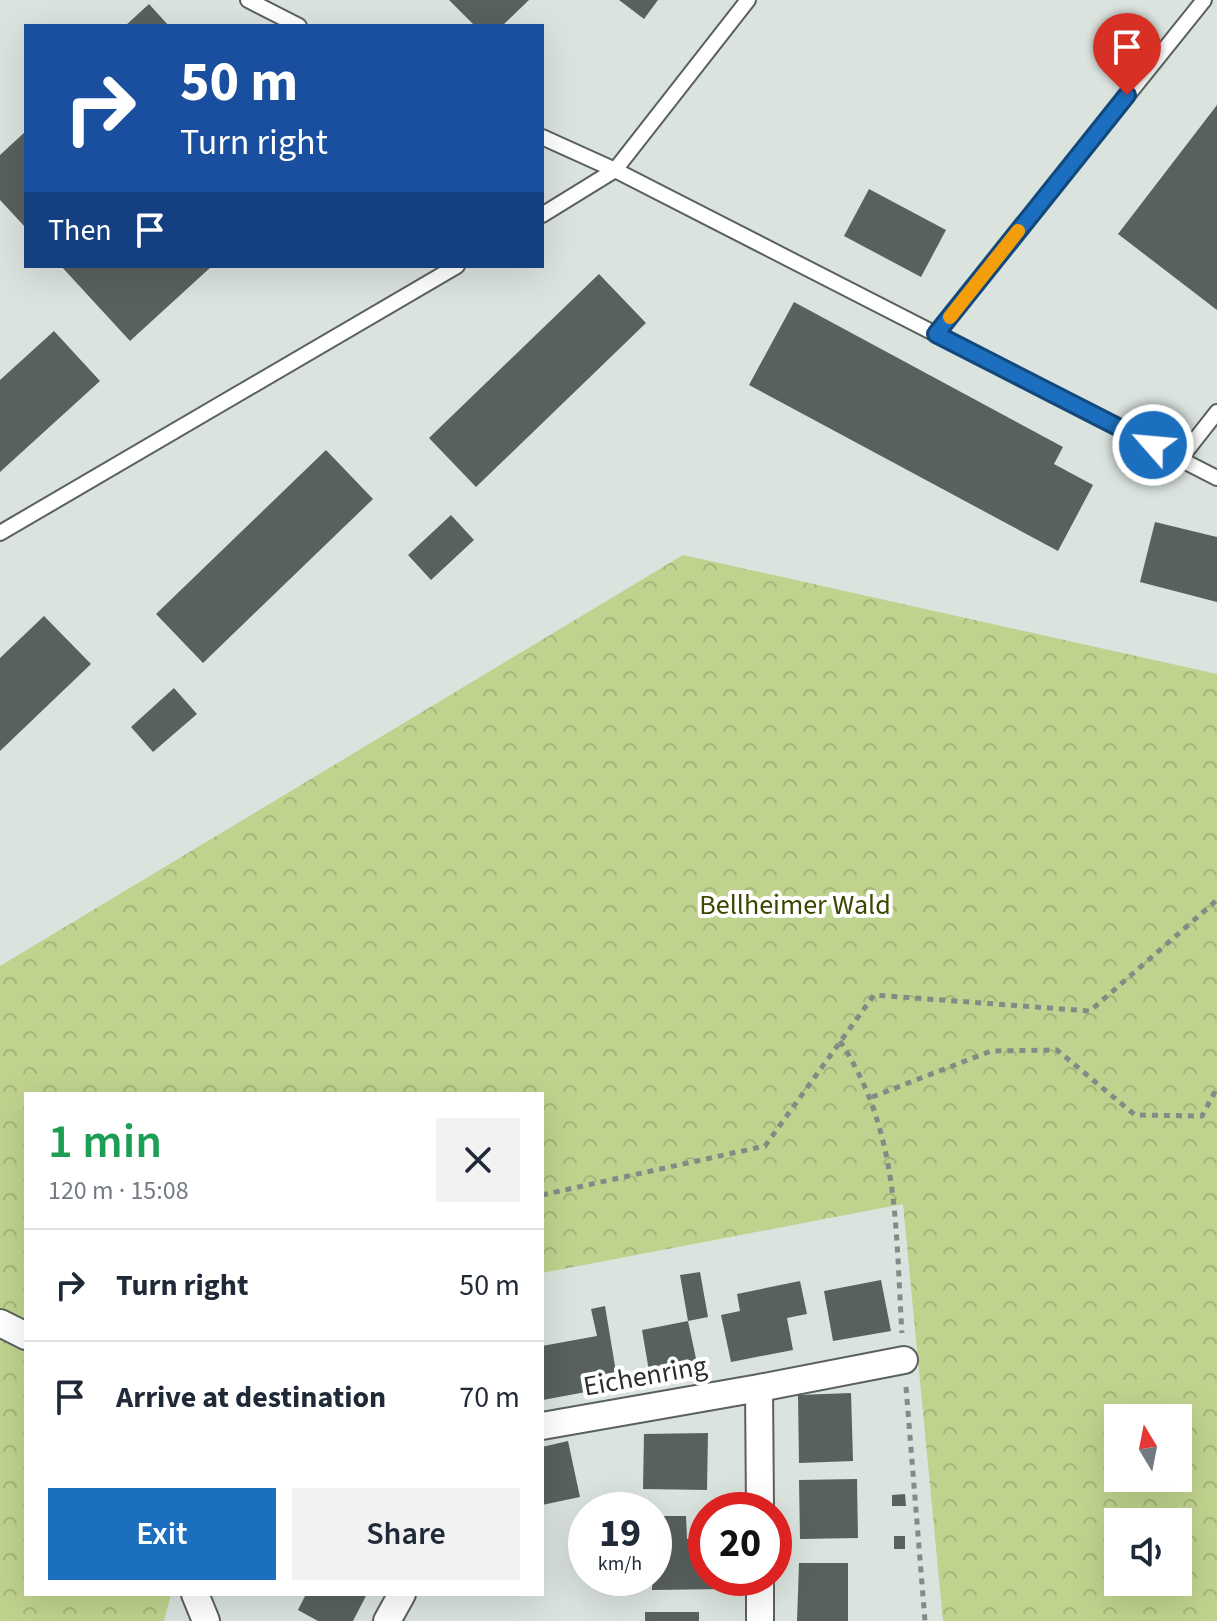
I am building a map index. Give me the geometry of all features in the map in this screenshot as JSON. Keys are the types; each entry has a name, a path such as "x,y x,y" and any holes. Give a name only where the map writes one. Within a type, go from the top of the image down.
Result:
{"street":[{"path":"0,1323 24,1335"},
{"name":"Eichenring","path":"544,1426 904,1360"},
{"path":"759,1388 760,1492"},
{"path":"196,1596 206,1621"},
{"path":"387,1621 401,1596"},
{"path":"760,1596 760,1621"}],"lane":[{"path":"248,0 295,24"},
{"path":"544,214 615,170 748,0"},
{"path":"936,334 1204,0"},
{"path":"544,138 615,170 1217,478"},
{"path":"0,533 454,268"},
{"path":"1180,459 1217,412"}],"path":[{"path":"544,1195 765,1146 874,995 1090,1011 1217,900"},
{"path":"840,1041 872,1097 886,1140 925,1621"},
{"path":"872,1097 991,1051 1057,1050 1135,1115 1202,1116 1217,1088"}],"green space":[{"name":"Bellheimer Wald","path":"683,555 1217,674 1217,1621 943,1621 903,1204 544,1273 544,1092 24,1092 24,1596 170,1596 164,1621 0,1621 0,966"}],"building":[{"path":"449,0 529,0 504,24 473,24"},
{"path":"619,0 658,0 644,19"},
{"path":"149,4 167,24 127,24"},
{"path":"1217,105 1217,310 1118,234"},
{"path":"24,133 24,226 0,200 0,155"},
{"path":"869,189 946,230 921,277 844,236"},
{"path":"63,268 210,268 130,341"},
{"path":"599,274 646,323 476,487 429,438"},
{"path":"794,302 1063,447 1054,464 1093,485 1058,551 749,385"},
{"path":"54,331 100,381 0,472 0,380"},
{"path":"326,450 373,499 203,663 156,614"},
{"path":"451,515 474,540 431,580 408,555"},
{"path":"1155,522 1217,537 1217,602 1140,582"},
{"path":"44,616 91,664 0,751 0,658"},
{"path":"174,688 197,714 153,752 131,727"},
{"path":"700,1272 708,1317 688,1321 680,1275"},
{"path":"881,1280 891,1331 833,1341 824,1291"},
{"path":"800,1281 807,1314 787,1318 793,1350 731,1362 721,1315 740,1311 737,1294"},
{"path":"605,1306 616,1372 605,1374 607,1388 544,1400 544,1346 597,1336 591,1309"},
{"path":"688,1321 698,1368 650,1377 642,1330"},
{"path":"851,1393 853,1461 799,1463 798,1395"},
{"path":"708,1433 707,1490 643,1489 644,1434"},
{"path":"568,1441 579,1492 568,1492 568,1500 544,1505 544,1447"},
{"path":"857,1479 858,1538 800,1539 799,1480"},
{"path":"905,1494 906,1506 892,1506 892,1495"},
{"path":"672,1516 686,1516 688,1590 672,1590"},
{"path":"894,1536 905,1536 905,1549 894,1549"},
{"path":"799,1563 848,1563 848,1621 797,1621"},
{"path":"305,1596 366,1596 353,1621 318,1621 298,1610"},
{"path":"645,1612 699,1612 699,1621 645,1621"}],"slow traffic":[{"path":"950,317 1018,231"}],"route":[{"path":"1127,95 936,334 1153,445"}]}
